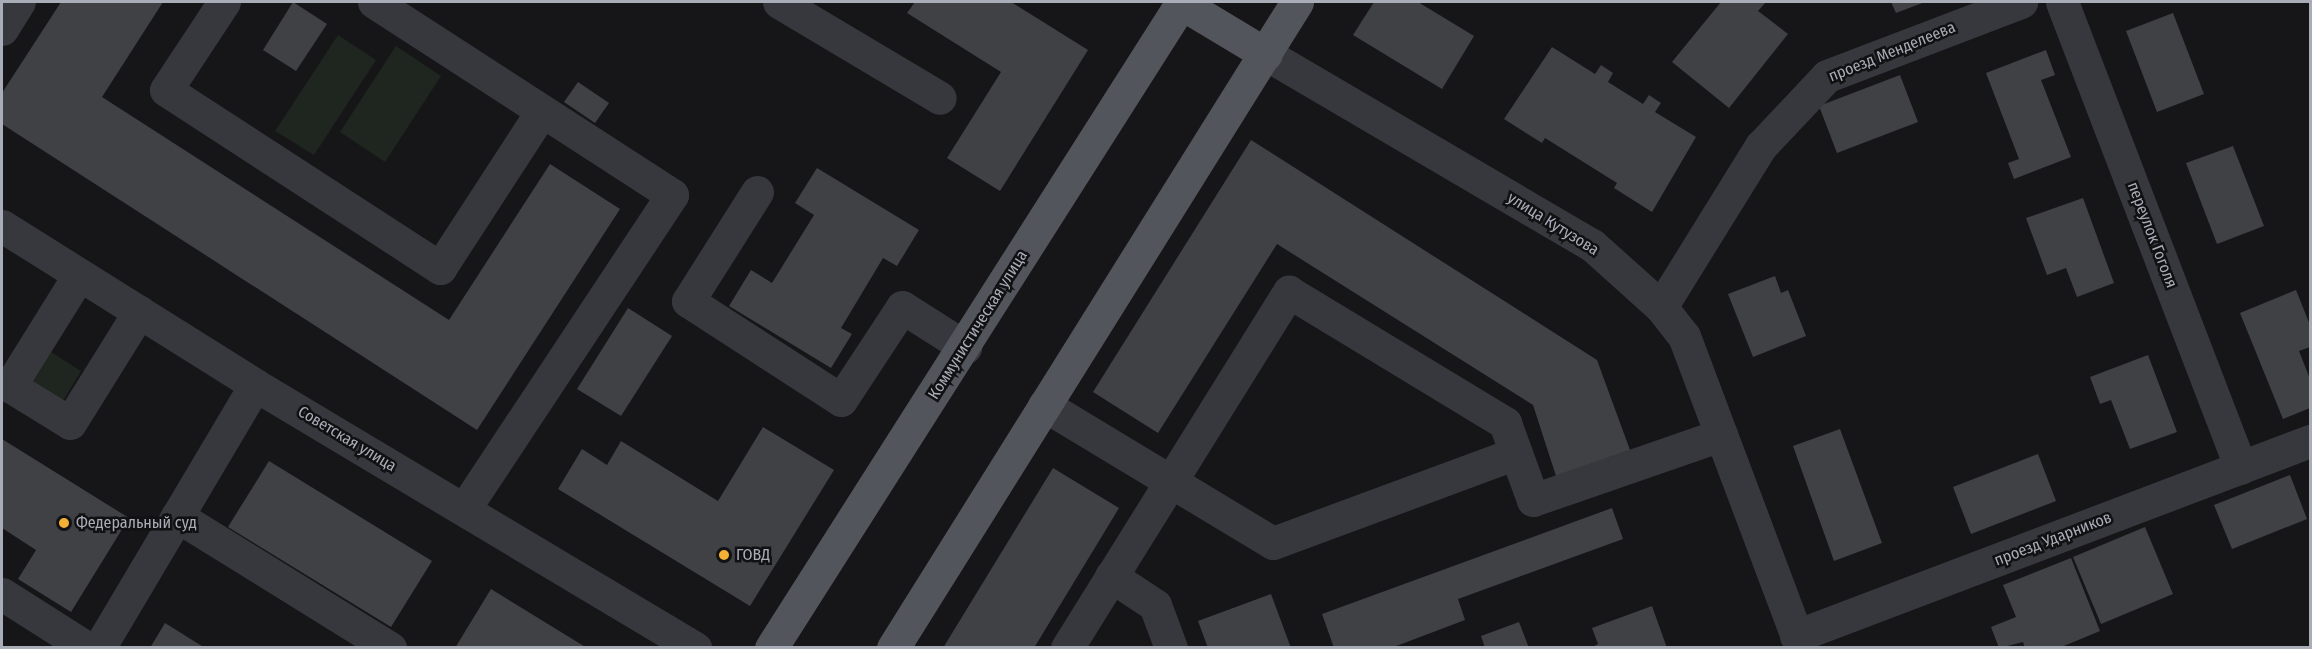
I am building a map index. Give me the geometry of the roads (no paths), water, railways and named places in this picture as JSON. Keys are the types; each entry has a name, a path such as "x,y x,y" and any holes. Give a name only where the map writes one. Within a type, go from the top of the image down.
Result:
{"main road":[{"name":"улица Кутузова","path":"1181,2 1266,54"},
{"name":"Коммунистическая улица","path":"771,648 965,346 1181,2"},
{"path":"893,648 1297,2"}],"street":[{"path":"2,29 19,2"},
{"path":"224,2 166,90 440,268 542,111"},
{"path":"374,2 672,195 464,509"},
{"path":"779,2 940,98"},
{"name":"переулок Гоголя","path":"2062,2 2241,468"},
{"name":"проезд Менделеева","path":"1661,307 1761,146 1827,76 2009,4"},
{"name":"улица Кутузова","path":"1266,54 1592,245 1661,307 1684,336 1798,642"},
{"path":"757,192 688,301 841,400 902,307 965,346"},
{"name":"Советская улица","path":"2,226 255,385 695,648"},
{"path":"79,275 10,386 70,423 139,312"},
{"path":"1067,648 1288,292 1505,423 1533,500 1721,435"},
{"path":"99,648 255,385"},
{"path":"1044,405 1273,543 1516,453"},
{"name":"проезд Ударников","path":"1798,642 2310,441"},
{"path":"177,516 390,648"},
{"path":"1111,576 1155,605 1171,648"},
{"path":"2,594 87,648"}],"place":[{"name":"Федеральный суд","path":"64,523"},
{"name":"ГОВД","path":"724,555"}]}
